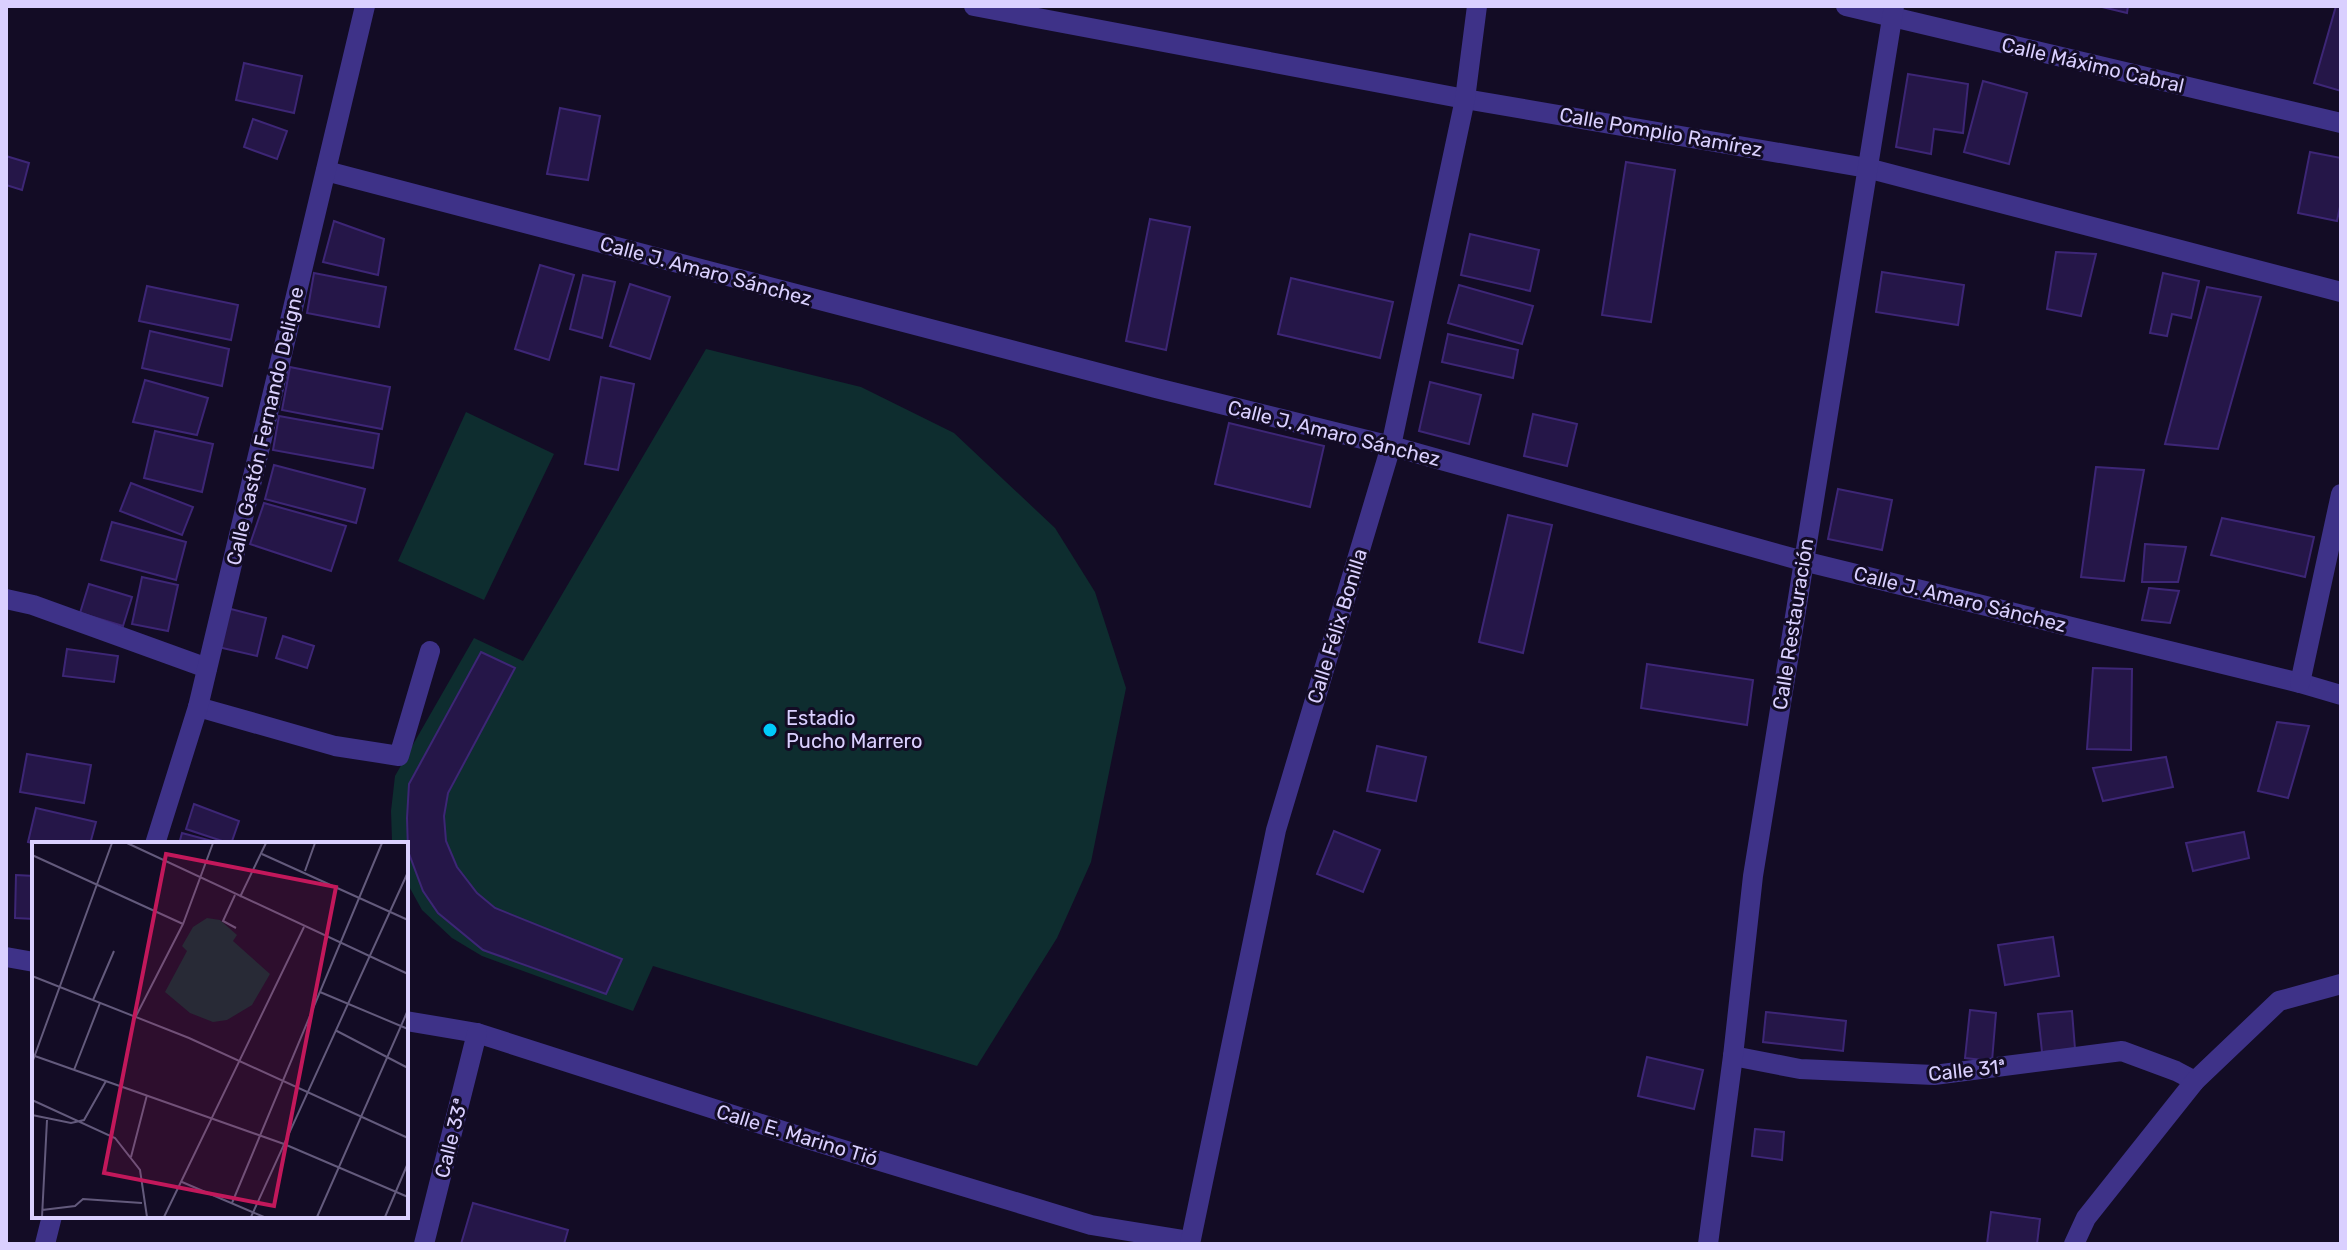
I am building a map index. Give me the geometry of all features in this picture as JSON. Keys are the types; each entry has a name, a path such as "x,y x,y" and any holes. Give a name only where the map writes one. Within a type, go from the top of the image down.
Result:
{"street":[{"name":"Calle Gastón Fernando Deligne","path":"156,842 198,707 365,6"},
{"name":"Calle Pomplio Ramírez","path":"974,6 1465,99 1867,168 2341,292"},
{"name":"Calle Félix Bonilla","path":"1190,1243 1276,830 1391,446 1465,99 1477,6"},
{"name":"Calle Máximo Cabral","path":"1846,6 1892,12 2341,123"},
{"name":"Calle Restauración","path":"1708,1244 1753,876 1892,12"},
{"name":"Calle J. Amaro Sánchez","path":"326,171 1156,388 1391,446 1803,561 2341,695"},
{"path":"2300,683 2341,494"},
{"path":"6,599 33,605 207,668"},
{"path":"198,707 335,746 399,756 430,651"},
{"path":"6,957 32,962"},
{"path":"2074,1244 2086,1218 2195,1081 2279,1001 2341,984"},
{"name":"Calle E. Marino Tió","path":"408,1021 477,1033 814,1141 1091,1225 1190,1243"},
{"name":"Calle 33ª","path":"424,1244 477,1033"},
{"name":"Calle 31ª","path":"1733,1056 1800,1069 1934,1075 2122,1051 2195,1081"},
{"path":"45,1244 52,1218"}],"green space":[{"name":"Estadio Pucho Marrero","path":"706,349 861,387 954,433 1055,528 1095,592 1126,688 1091,862 1057,938 977,1066 653,966 633,1011 482,956 452,938 422,910 408,885 408,842 392,842 391,811 395,776 474,638 523,661"},
{"path":"466,412 554,454 484,600 398,561"}],"building":[{"path":"2098,6 2128,6 2127,13"},
{"path":"2336,6 2341,6 2341,91 2314,83"},
{"path":"244,63 302,76 294,113 236,100"},
{"path":"1908,74 1968,84 1963,133 1934,129 1931,154 1896,147"},
{"path":"1983,81 2027,93 2009,164 1964,152"},
{"path":"560,108 600,116 588,180 547,174"},
{"path":"253,119 287,131 277,159 244,147"},
{"path":"2310,152 2341,158 2341,202 2337,221 2298,213"},
{"path":"6,156 29,163 22,190 6,185"},
{"path":"1626,162 1675,170 1651,322 1602,315"},
{"path":"1150,219 1190,227 1166,350 1126,341"},
{"path":"334,221 384,239 378,275 323,262"},
{"path":"1470,234 1539,250 1530,291 1461,275"},
{"path":"2056,252 2096,254 2081,316 2047,309"},
{"path":"540,265 574,275 549,360 515,349"},
{"path":"1882,272 1964,285 1958,325 1876,312"},
{"path":"314,273 386,287 379,327 307,313"},
{"path":"2163,273 2199,281 2191,318 2172,314 2167,336 2150,333"},
{"path":"583,275 615,282 602,338 570,329"},
{"path":"1291,278 1393,302 1380,358 1278,334"},
{"path":"630,284 670,297 650,359 610,346"},
{"path":"1459,285 1533,306 1522,344 1448,323"},
{"path":"147,286 238,305 231,340 139,321"},
{"path":"2207,287 2261,297 2218,449 2165,444"},
{"path":"150,331 229,349 222,386 142,368"},
{"path":"1448,334 1518,350 1513,378 1442,362"},
{"path":"290,367 390,387 382,429 282,410"},
{"path":"601,377 634,384 618,470 585,464"},
{"path":"145,380 208,398 197,435 133,422"},
{"path":"1430,382 1481,395 1469,444 1419,431"},
{"path":"1533,414 1577,424 1567,466 1524,456"},
{"path":"279,416 379,434 373,468 273,450"},
{"path":"1229,423 1324,446 1310,507 1215,484"},
{"path":"155,431 213,444 202,492 144,478"},
{"path":"274,465 365,489 356,523 265,499"},
{"path":"2096,467 2144,470 2124,581 2081,577"},
{"path":"131,483 193,507 182,535 120,511"},
{"path":"1838,489 1892,500 1882,550 1828,539"},
{"path":"264,503 346,526 331,571 250,544"},
{"path":"1508,515 1552,525 1523,653 1479,642"},
{"path":"2222,518 2314,537 2305,577 2211,555"},
{"path":"112,522 186,542 176,580 101,560"},
{"path":"2145,544 2186,547 2178,582 2142,582"},
{"path":"142,577 178,585 168,631 132,624"},
{"path":"89,584 132,597 123,626 80,613"},
{"path":"2149,588 2179,591 2170,623 2142,620"},
{"path":"227,608 266,618 257,656 218,647"},
{"path":"283,636 314,646 307,668 276,658"},
{"path":"67,649 118,656 114,682 63,676"},
{"path":"481,652 515,668 448,793 444,816 446,841 457,867 477,893 495,908 622,959 606,994 483,950 438,913 423,891 408,851 409,784"},
{"path":"1647,664 1753,680 1747,725 1641,708"},
{"path":"2093,668 2132,669 2131,750 2087,749"},
{"path":"2277,722 2309,726 2288,798 2258,791"},
{"path":"1377,746 1426,757 1416,801 1367,791"},
{"path":"27,754 91,765 84,803 20,792"},
{"path":"2166,757 2173,787 2103,801 2093,768"},
{"path":"194,804 239,821 232,842 186,829"},
{"path":"36,808 96,822 91,842 28,842"},
{"path":"1334,831 1380,850 1363,892 1317,874"},
{"path":"2244,832 2249,858 2193,871 2186,843"},
{"path":"182,833 216,842 180,842"},
{"path":"16,875 32,876 32,919 15,918"},
{"path":"2053,937 2059,976 2005,985 1998,945"},
{"path":"1970,1010 1996,1013 1992,1061 1965,1058"},
{"path":"2072,1011 2075,1049 2042,1052 2038,1014"},
{"path":"1766,1012 1846,1021 1843,1051 1763,1042"},
{"path":"1647,1057 1703,1070 1694,1109 1638,1096"},
{"path":"1755,1129 1784,1132 1782,1160 1752,1156"},
{"path":"473,1203 568,1230 564,1244 461,1244"},
{"path":"1991,1212 2040,1219 2037,1244 1987,1244"}],"place":[{"name":"Estadio Pucho Marrero","path":"770,730"}]}
